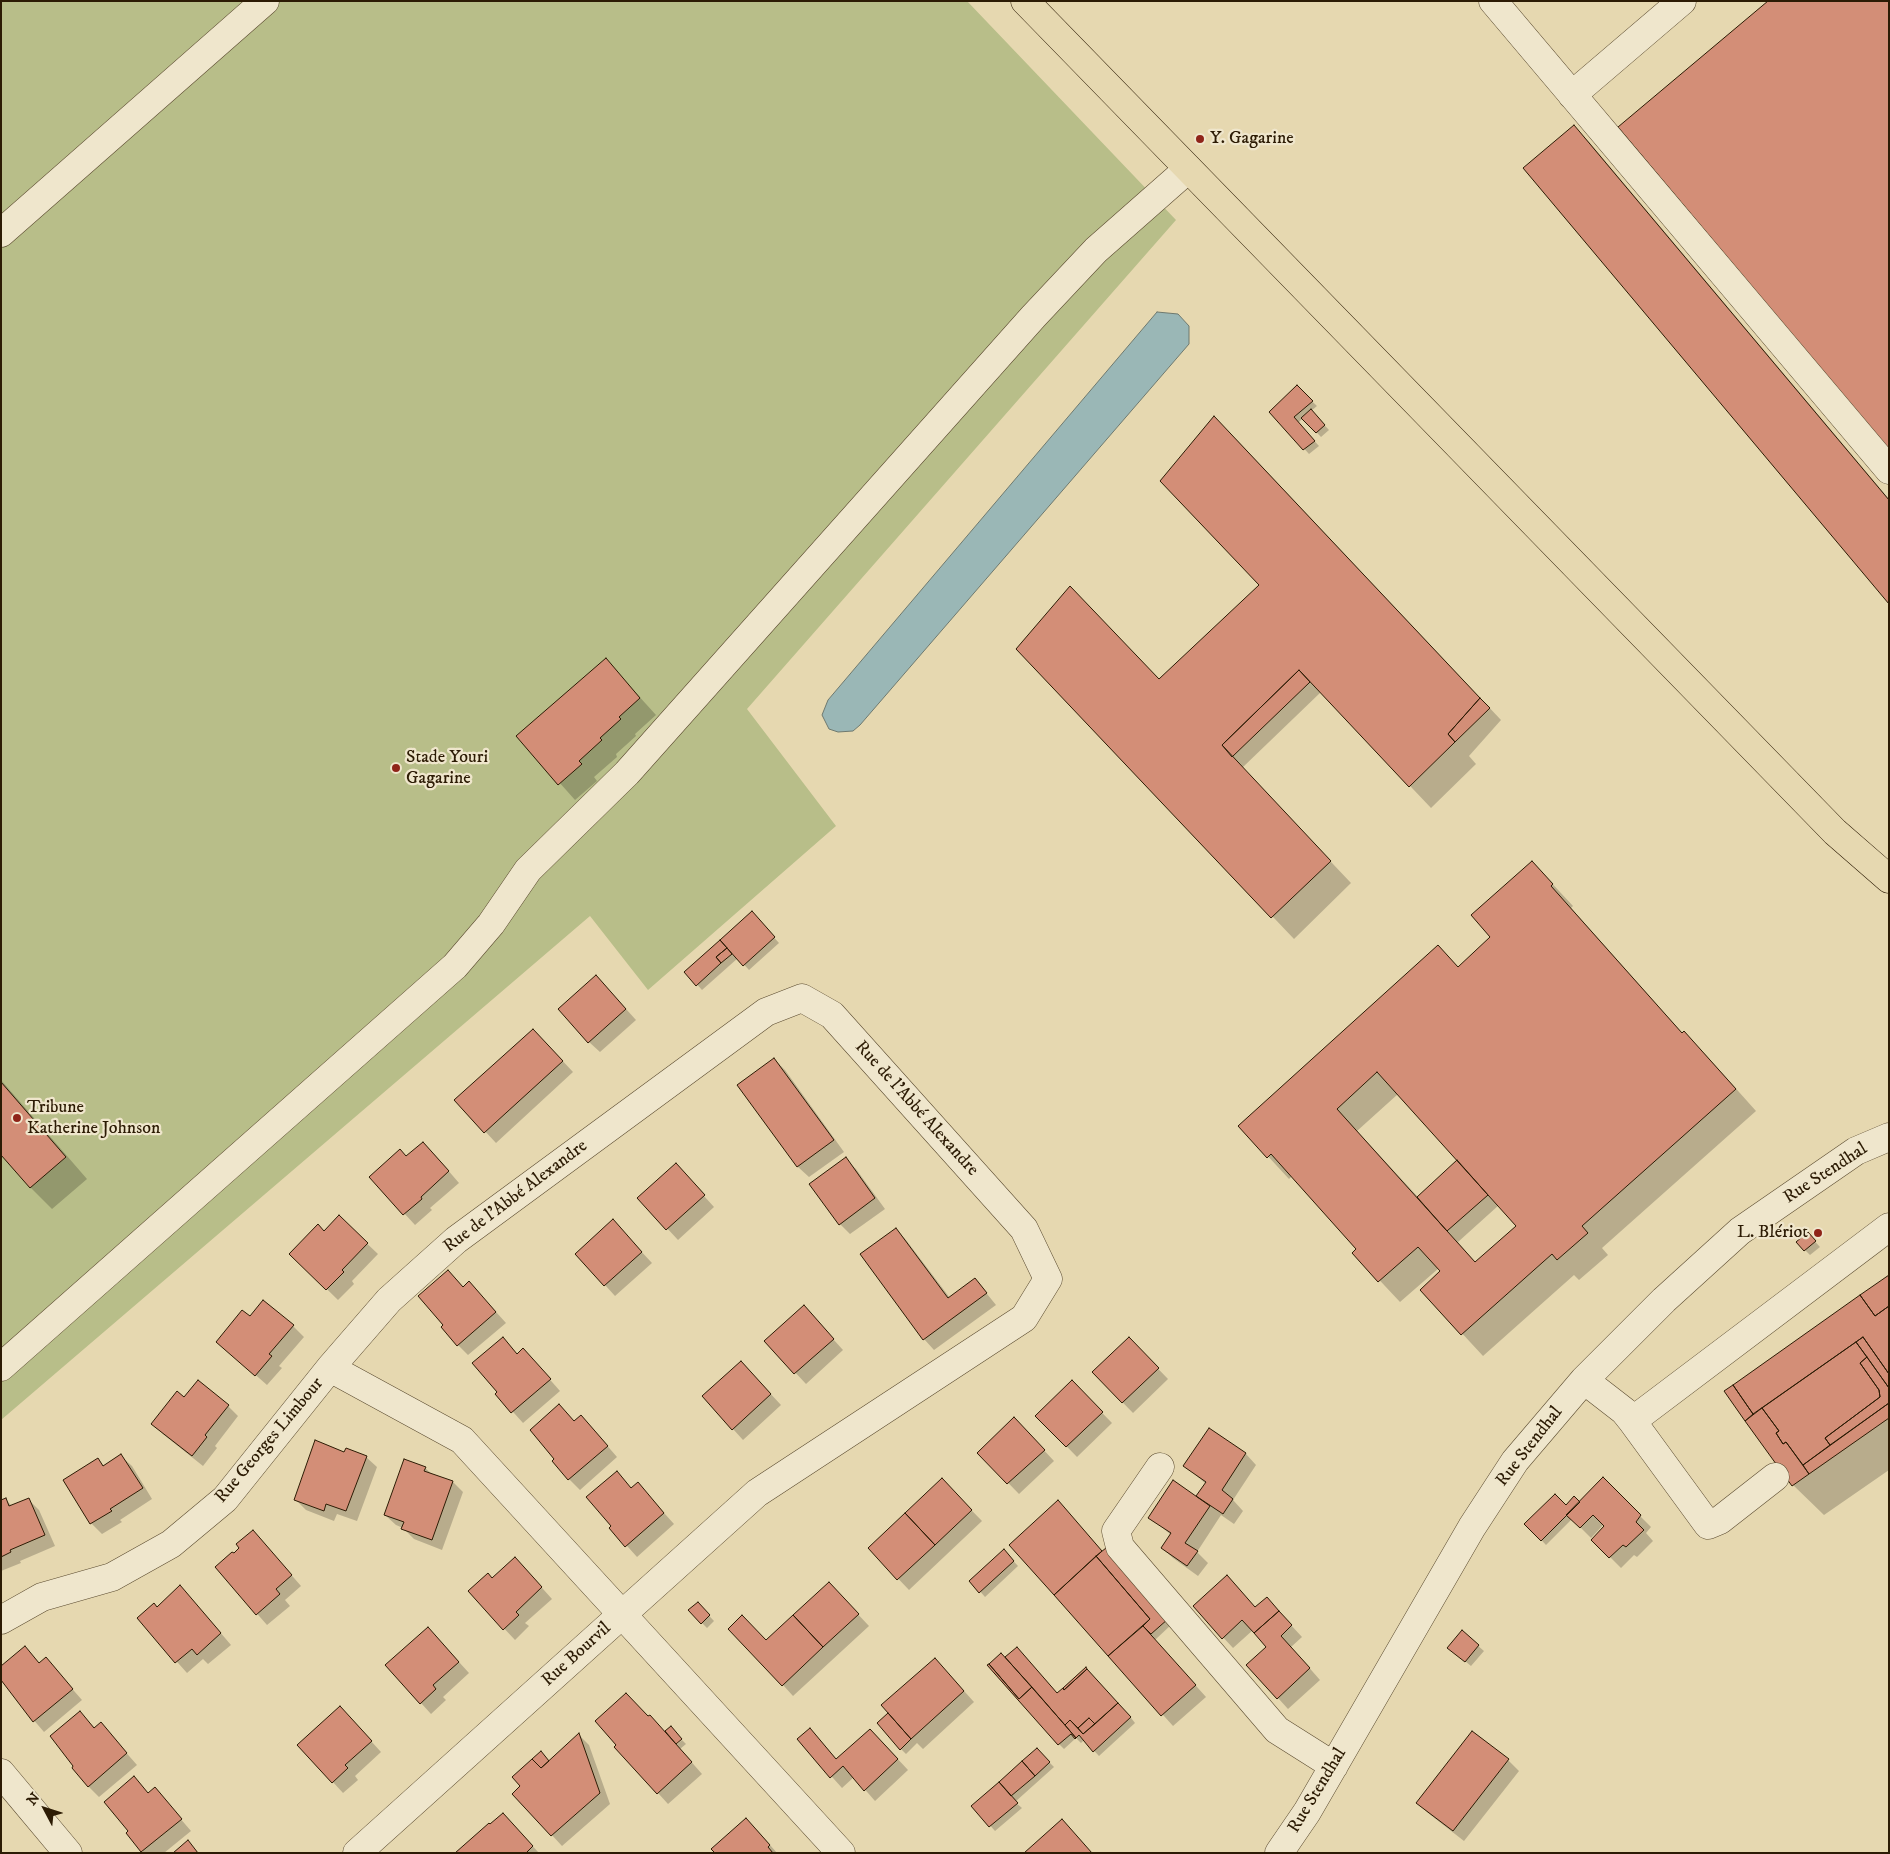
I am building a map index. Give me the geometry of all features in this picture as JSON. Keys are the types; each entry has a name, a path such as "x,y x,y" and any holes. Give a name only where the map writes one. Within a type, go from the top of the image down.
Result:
{"main road":[{"path":"1025,1 1835,832 1889,879"}],"street":[{"path":"1,233 265,1"},
{"path":"1492,1 1889,470"},
{"path":"1572,95 1682,1"},
{"path":"1,1367 456,966 491,924 528,870 627,773 1032,317 1096,250 1188,169"},
{"name":"Rue de l'Abbé Alexandre","path":"330,1368 389,1300 456,1240 766,1012 802,998 832,1015 1024,1230 1048,1278 1024,1318 757,1493 622,1614"},
{"name":"Rue Stendhal","path":"1279,1853 1307,1812 1472,1526 1515,1461 1584,1380 1664,1300 1740,1230 1856,1151 1889,1137"},
{"path":"1632,1421 1889,1227"},
{"name":"Rue Georges Limbour","path":"1,1620 42,1597 112,1578 172,1544 225,1499 330,1368 462,1440 622,1614"},
{"path":"1584,1380 1624,1411 1708,1525 1720,1520 1775,1477"},
{"path":"1160,1467 1116,1532 1120,1547 1277,1730 1334,1766"},
{"name":"Rue Bourvil","path":"358,1853 622,1614 841,1853"},
{"path":"1,1773 68,1853"}],"green space":[{"name":"Stade Youri Gagarine","path":"1,1 967,1 1176,220 747,709 836,826 648,990 590,916 1,1420"}],"water":[{"path":"1157,312 1178,314 1189,326 1189,344 860,725 853,731 838,732 829,729 822,715 828,700"}],"building":[{"path":"1768,1 1889,1 1889,450 1618,127"},
{"path":"1574,125 1889,500 1889,604 1523,168"},
{"path":"1297,385 1313,401 1294,417 1315,441 1303,450 1269,412"},
{"path":"1311,409 1325,425 1316,433 1301,418"},
{"path":"1214,416 1480,698 1448,734 1455,742 1409,787 1299,670 1222,745 1331,861 1271,918 1016,649 1070,586 1159,679 1259,585 1160,481"},
{"path":"606,658 640,698 600,738 602,740 579,761 582,764 558,785 516,736"},
{"path":"1299,670 1310,682 1232,757 1222,745"},
{"path":"1480,698 1490,708 1455,742 1448,734"},
{"path":"1532,861 1553,884 1551,886 1682,1033 1684,1031 1736,1089 1582,1226 1588,1233 1557,1260 1552,1254 1461,1335 1420,1290 1440,1271 1418,1247 1378,1282 1352,1253 1356,1249 1271,1154 1267,1158 1238,1126 1438,945 1458,967 1490,937 1471,915","holes":["1377,1072 1516,1226 1475,1262 1337,1109"]},
{"path":"752,911 775,937 743,966 720,940"},
{"path":"720,940 727,948 716,957 721,963 696,986 684,972"},
{"path":"727,948 732,954 721,963 716,957"},
{"path":"596,975 626,1009 588,1043 558,1009"},
{"path":"533,1029 563,1061 484,1133 454,1100"},
{"path":"774,1058 834,1140 797,1167 737,1085"},
{"name":"Tribune Katherine Johnson","path":"1,1082 66,1157 30,1188 1,1155"},
{"path":"423,1142 449,1171 421,1197 422,1199 403,1215 369,1177 400,1149 406,1156"},
{"path":"846,1157 875,1198 839,1225 809,1184"},
{"path":"1457,1160 1488,1195 1447,1231 1417,1197"},
{"path":"676,1163 705,1195 666,1230 637,1198"},
{"path":"339,1215 368,1243 326,1290 289,1254 318,1224 324,1231"},
{"path":"613,1219 642,1252 604,1286 575,1254"},
{"path":"896,1228 948,1298 975,1278 987,1293 923,1340 860,1254"},
{"path":"1808,1232 1816,1241 1804,1251 1796,1242"},
{"path":"448,1270 463,1287 469,1281 496,1312 457,1346 441,1327 443,1325 418,1296"},
{"path":"1889,1275 1889,1306 1875,1316 1860,1295"},
{"path":"1860,1295 1875,1316 1889,1306 1889,1374 1863,1337 1753,1414 1733,1385"},
{"path":"263,1300 294,1325 269,1354 272,1356 255,1376 216,1342 242,1310 250,1316"},
{"path":"804,1305 834,1339 794,1374 764,1341"},
{"path":"503,1337 517,1354 523,1348 551,1379 511,1413 495,1394 497,1392 472,1363"},
{"path":"1129,1337 1159,1368 1122,1403 1092,1372"},
{"path":"1863,1337 1889,1374 1889,1388 1856,1342"},
{"path":"1856,1342 1867,1357 1860,1363 1879,1390 1880,1397 1825,1438 1830,1445 1803,1465 1786,1442 1783,1444 1776,1433 1779,1431 1762,1408"},
{"path":"1867,1357 1889,1388 1889,1403 1830,1445 1825,1438 1880,1397 1879,1390 1860,1363"},
{"path":"741,1361 771,1394 732,1430 702,1396"},
{"path":"198,1380 229,1405 205,1435 207,1437 192,1456 151,1424 177,1391 184,1397"},
{"path":"1072,1380 1103,1412 1066,1447 1035,1416"},
{"path":"1733,1385 1753,1414 1745,1421 1724,1391"},
{"path":"1889,1403 1889,1418 1809,1474 1803,1465"},
{"path":"559,1404 574,1421 581,1415 608,1446 568,1480 552,1461 554,1459 530,1430"},
{"path":"1762,1408 1779,1431 1776,1433 1783,1444 1786,1442 1809,1474 1792,1486 1745,1421"},
{"path":"1014,1417 1045,1450 1007,1484 977,1453"},
{"path":"1209,1428 1246,1453 1222,1490 1233,1499 1223,1514 1196,1496 1206,1482 1183,1466"},
{"path":"315,1440 344,1452 346,1448 367,1456 346,1511 326,1504 324,1511 294,1500"},
{"path":"121,1454 143,1488 110,1509 112,1511 90,1524 63,1480 98,1458 103,1466"},
{"path":"404,1459 426,1467 424,1471 453,1481 432,1540 401,1529 404,1522 384,1515"},
{"path":"617,1471 631,1488 638,1482 664,1513 625,1547 609,1528 611,1526 586,1497"},
{"path":"1603,1477 1641,1515 1636,1522 1644,1530 1626,1547 1623,1545 1609,1558 1591,1540 1604,1526 1593,1515 1580,1528 1566,1515"},
{"path":"942,1478 972,1510 935,1545 905,1513"},
{"path":"1173,1480 1210,1506 1185,1543 1198,1551 1187,1566 1161,1548 1171,1533 1148,1518"},
{"path":"1555,1494 1566,1505 1574,1496 1580,1502 1541,1541 1524,1524"},
{"path":"6,1498 9,1506 29,1498 45,1535 10,1550 11,1552 1,1557 1,1500"},
{"path":"1058,1500 1102,1551 1054,1595 1009,1545"},
{"path":"905,1513 935,1545 897,1580 868,1548"},
{"path":"253,1530 292,1575 276,1589 280,1594 256,1615 215,1567 232,1552 234,1553 239,1548 236,1544"},
{"path":"1106,1548 1168,1619 1151,1634 1143,1626 1150,1619 1096,1556"},
{"path":"1004,1549 1014,1561 979,1593 969,1581"},
{"path":"1096,1556 1150,1619 1108,1656 1054,1595"},
{"path":"515,1557 542,1587 516,1612 519,1615 503,1630 468,1591 488,1573 492,1578"},
{"path":"1227,1575 1255,1607 1267,1597 1279,1611 1254,1633 1242,1620 1222,1639 1193,1606"},
{"path":"829,1582 859,1614 823,1647 793,1615"},
{"path":"180,1585 221,1633 197,1655 192,1649 175,1663 137,1618 154,1603 157,1607"},
{"path":"698,1602 710,1615 701,1624 688,1610"},
{"path":"1279,1611 1292,1625 1281,1636 1310,1668 1277,1699 1246,1665 1266,1647 1254,1633"},
{"path":"742,1615 766,1640 793,1615 823,1647 782,1686 728,1629"},
{"path":"1143,1626 1196,1685 1161,1716 1108,1656"},
{"path":"428,1627 459,1662 433,1685 436,1689 420,1704 385,1665"},
{"path":"1462,1630 1479,1645 1465,1662 1447,1648"},
{"path":"25,1646 39,1663 46,1657 73,1689 33,1722 1,1680 1,1666"},
{"path":"1017,1647 1057,1693 1063,1688 1064,1690 1087,1669 1118,1703 1095,1724 1089,1718 1078,1728 1070,1720 1065,1725 1005,1657"},
{"path":"1001,1653 1032,1687 1019,1699 989,1664"},
{"path":"935,1658 964,1691 911,1739 881,1705"},
{"path":"989,1664 1019,1699 1032,1687 1076,1738 1071,1734 1058,1745 987,1665"},
{"path":"1086,1667 1087,1669 1064,1690 1063,1688"},
{"path":"626,1693 648,1716 650,1715 692,1762 657,1794 614,1747 616,1745 595,1721"},
{"path":"1118,1703 1131,1717 1093,1752 1079,1735 1076,1738 1065,1725 1070,1720 1083,1734"},
{"path":"340,1706 372,1741 345,1765 348,1768 332,1783 297,1745"},
{"path":"80,1711 94,1728 101,1722 127,1753 88,1787 50,1736"},
{"path":"888,1713 911,1739 900,1750 877,1723"},
{"path":"1089,1718 1095,1724 1083,1734 1078,1728"},
{"path":"671,1726 682,1739 676,1744 665,1731"},
{"path":"810,1728 836,1759 870,1729 898,1759 864,1791 843,1766 830,1778 797,1739"},
{"path":"1472,1731 1509,1759 1453,1831 1416,1803"},
{"path":"579,1733 600,1793 551,1836 512,1794 520,1786 512,1777 532,1759 541,1768"},
{"path":"1037,1748 1050,1762 1035,1776 1022,1761"},
{"path":"541,1751 549,1761 541,1768 532,1759"},
{"path":"1022,1761 1035,1776 1011,1796 999,1782"},
{"path":"134,1776 148,1793 155,1787 182,1819 141,1852 126,1833 128,1831 104,1802"},
{"path":"999,1782 1018,1803 989,1827 971,1806"},
{"path":"503,1813 533,1846 526,1853 455,1853 489,1823"},
{"path":"746,1818 770,1845 768,1847 773,1853 715,1853 711,1849"},
{"path":"1062,1819 1092,1853 1024,1853"},
{"path":"188,1840 198,1853 173,1853"}],"place":[{"name":"Y. Gagarine","path":"1200,139"},
{"name":"Stade Youri Gagarine","path":"396,768"},
{"name":"Tribune Katherine Johnson","path":"17,1118"},
{"name":"L. Blériot","path":"1818,1233"}]}
